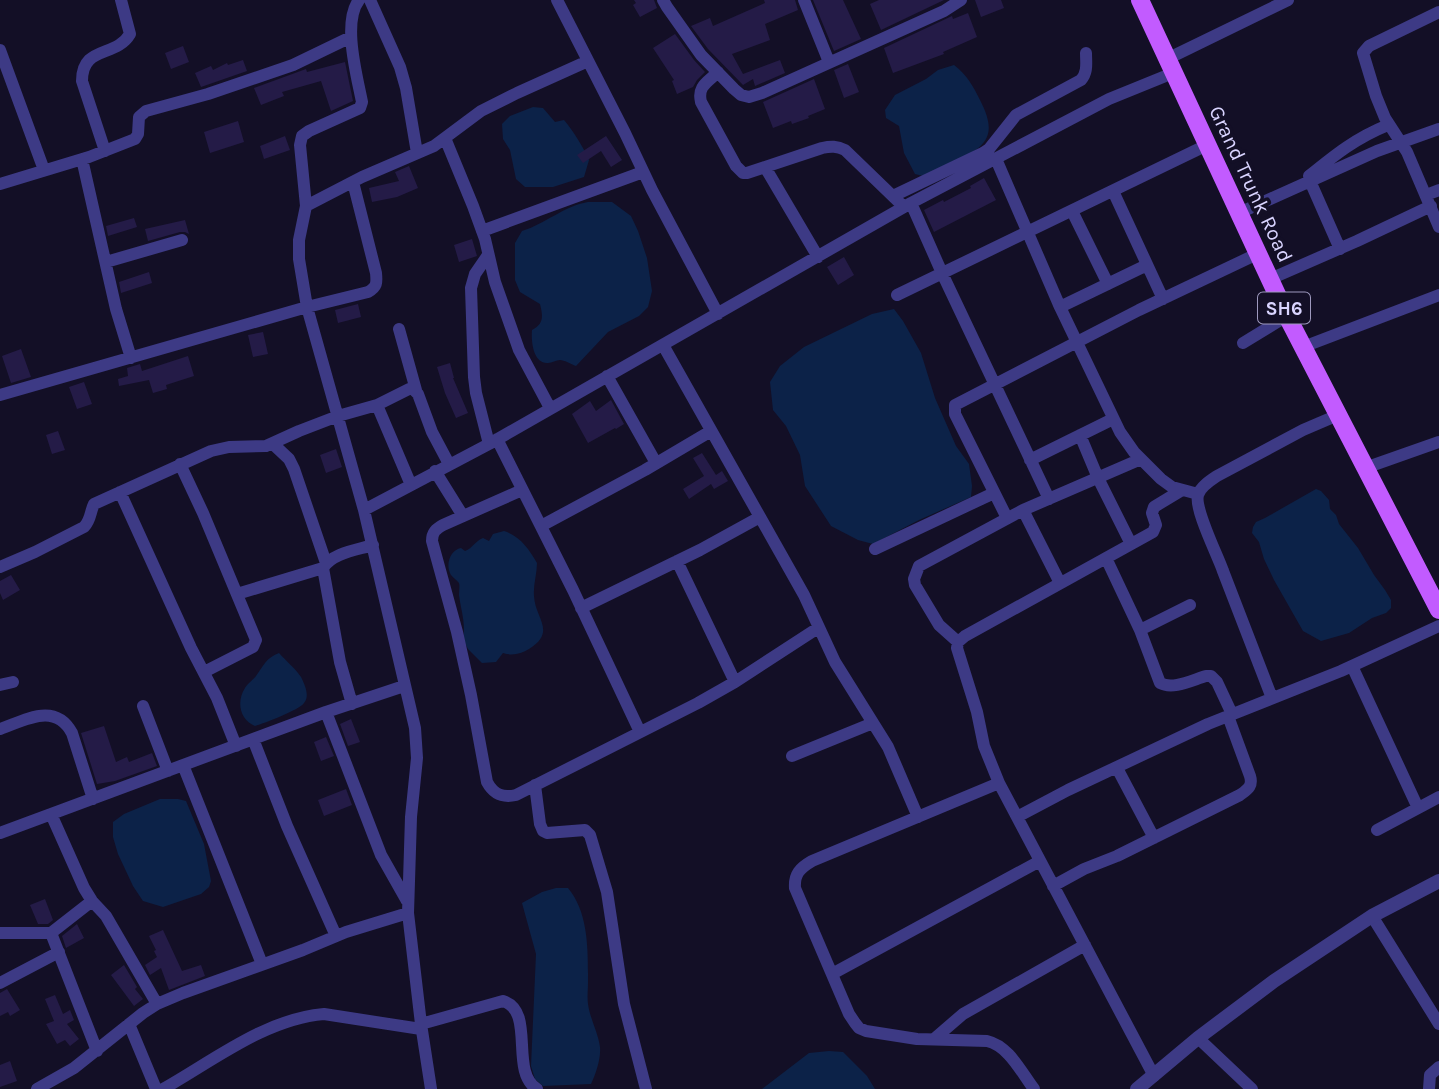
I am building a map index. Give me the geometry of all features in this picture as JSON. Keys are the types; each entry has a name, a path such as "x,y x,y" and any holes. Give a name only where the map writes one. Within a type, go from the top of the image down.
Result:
{"main road":[{"name":"Grand Trunk Road","path":"1140,0 1287,316 1436,598"}],"street":[{"path":"105,151 82,81 82,72 90,59 126,41 130,34 121,0"},
{"path":"359,0 353,10 351,37 362,102 360,108 302,136 300,145 306,206 299,240 299,259 307,307 373,545 415,728 416,758 408,908 421,1027 431,1089"},
{"path":"370,0 400,67 417,153"},
{"path":"557,0 718,314"},
{"path":"663,0 694,45 741,95 749,97 961,0"},
{"path":"804,0 829,62"},
{"path":"901,202 996,159 1288,0"},
{"path":"1439,12 1369,46 1363,53 1388,125 1402,142 1439,227"},
{"path":"0,184 82,159 135,139 139,117 146,111 272,73 351,37"},
{"path":"0,50 44,170"},
{"path":"364,510 493,441 818,257 901,202 989,149 1016,115 1081,80 1086,70 1086,53"},
{"path":"306,206 434,146 481,111 588,61"},
{"path":"718,72 699,91 701,102 739,171 747,173 822,148 839,147 901,202 942,273 1049,499"},
{"path":"1296,187 1352,142 1388,125"},
{"path":"1238,213 1377,151 1439,129"},
{"path":"445,138 482,231 495,282 519,350 550,408"},
{"path":"897,295 1207,145"},
{"path":"82,159 116,309 131,358"},
{"path":"996,159 1060,307 1125,440 1161,479 1172,487 1198,494"},
{"path":"765,167 818,257"},
{"path":"482,231 643,172"},
{"path":"1310,181 1340,248"},
{"path":"0,395 375,288 377,284 353,182"},
{"path":"1270,279 1340,248 1428,201 1439,190"},
{"path":"1113,191 1163,299"},
{"path":"1072,211 1108,284"},
{"path":"106,262 182,240"},
{"path":"1007,518 954,408 958,402 1257,254"},
{"path":"488,255 475,274 471,288 476,393 493,441 541,526 640,732"},
{"path":"1060,307 1147,265"},
{"path":"1303,348 1439,295"},
{"path":"1242,343 1287,316"},
{"path":"399,329 416,390 432,432 449,464"},
{"path":"663,345 804,595 835,662 888,747 918,817"},
{"path":"607,376 656,463"},
{"path":"2,561 35,552 84,527 89,522 94,504 180,464 220,448 273,444 299,430 377,405 409,389 416,390"},
{"path":"377,405 411,485"},
{"path":"1272,698 1207,533 1198,504 1198,494 1217,475 1303,430 1338,415"},
{"path":"1030,460 1113,419"},
{"path":"541,526 711,431"},
{"path":"1080,435 1131,544"},
{"path":"1365,468 1439,442"},
{"path":"273,444 294,469 324,566 340,662 352,704"},
{"path":"958,642 933,616 915,585 914,579 919,566 1023,510 1141,459"},
{"path":"180,464 256,643 204,672"},
{"path":"435,471 463,516"},
{"path":"1154,1076 999,783 984,746 977,712 958,654 958,642 1153,532 1156,529 1152,513 1154,507 1182,490"},
{"path":"522,491 463,516 436,529 432,534 471,695 487,782 495,793 508,797 516,795 698,703 818,628"},
{"path":"120,492 191,648 217,698 236,746"},
{"path":"875,550 994,493"},
{"path":"1023,510 1060,583"},
{"path":"581,608 760,517"},
{"path":"237,594 324,566 334,558 373,545"},
{"path":"1053,886 1240,795 1252,782 1217,682 1211,676 1206,676 1170,686 1160,683 1140,630 1105,558"},
{"path":"677,561 735,682"},
{"path":"1140,630 1190,605"},
{"path":"1017,817 1068,790 1230,715 1352,666 1439,626"},
{"path":"1352,666 1418,808"},
{"path":"0,833 326,712 404,686"},
{"path":"143,706 168,771"},
{"path":"326,712 381,855 408,908"},
{"path":"0,729 42,716 61,719 72,733 93,799"},
{"path":"792,756 873,723"},
{"path":"253,739 287,826 336,936"},
{"path":"183,765 262,964"},
{"path":"1117,768 1154,838"},
{"path":"999,783 812,861 799,869 796,888 849,1014 859,1028 917,1039 995,1042 1002,1047 1034,1089"},
{"path":"535,785 543,831 585,830 590,835 607,892 624,1004 646,1089"},
{"path":"1377,830 1439,797"},
{"path":"51,814 84,888 106,916 157,1004"},
{"path":"832,974 1040,860"},
{"path":"1137,1089 1198,1038 1274,981 1372,916 1438,885"},
{"path":"0,933 51,933 92,901"},
{"path":"46,1087 157,1004 408,908"},
{"path":"1372,916 1439,1024"},
{"path":"51,933 97,1051"},
{"path":"934,1039 964,1014 1085,945"},
{"path":"0,983 59,952"},
{"path":"163,1089 254,1036 309,1016 324,1014 421,1027 503,1001 511,1004 517,1011 525,1071 528,1081 537,1089"},
{"path":"129,1024 156,1089"},
{"path":"1198,1038 1252,1089"},
{"path":"1429,1089 1430,1075 1439,1067"}],"water":[{"path":"954,65 969,81 980,100 988,121 987,137 977,149 958,160 923,176 915,174 904,153 899,126 886,118 885,110 895,95 938,70"},
{"path":"533,107 543,108 555,122 564,120 571,129 589,160 584,177 553,187 525,187 516,179 510,150 503,139 502,124 510,116"},
{"path":"588,202 612,202 631,216 647,258 652,291 648,307 639,316 608,332 576,366 562,360 543,362 536,356 532,340 532,330 539,325 542,312 540,304 520,292 515,280 515,243 522,231 571,207"},
{"path":"894,309 921,353 935,398 956,446 969,464 972,486 971,497 873,544 858,540 831,526 805,486 800,455 786,426 773,410 770,382 780,366 804,347 872,314"},
{"path":"1316,489 1329,500 1330,509 1339,524 1358,548 1391,600 1391,608 1386,613 1372,618 1349,633 1321,641 1303,631 1274,580 1259,542 1252,533 1256,522"},
{"path":"504,531 524,544 537,563 534,596 542,624 542,636 526,651 503,653 496,662 482,663 468,649 463,639 464,622 459,584 449,571 449,563 451,555 457,549 465,551 480,539 489,541 493,534"},
{"path":"279,653 301,677 307,697 301,706 289,713 255,726 246,720 241,710 242,693 266,662"},
{"path":"160,799 186,801 204,844 211,881 201,894 163,907 143,901 118,854 113,837 113,822 124,814"},
{"path":"556,888 568,888 584,921 588,958 588,1004 600,1047 598,1066 591,1084 543,1086 535,1079 531,1066 536,954 522,903"},
{"path":"843,1052 867,1076 875,1089 762,1089 809,1053"}],"building":[{"path":"634,0 654,0 657,8 640,17 633,5 636,3"},
{"path":"764,0 795,0 798,10 765,24 770,40 732,54 743,74 780,60 785,73 755,86 753,79 743,85 708,49 691,26 710,18 713,26 765,3"},
{"path":"813,0 843,0 861,39 834,51"},
{"path":"879,0 944,0 881,30 870,4"},
{"path":"975,0 1001,0 1004,8 981,17"},
{"path":"968,13 977,37 943,52 944,54 893,73 884,48 952,16 953,19"},
{"path":"675,34 705,72 693,87 677,94 672,81 674,80 653,48"},
{"path":"183,46 189,62 171,69 165,53"},
{"path":"243,60 247,71 201,87 195,73 211,66 213,70 227,63 228,65"},
{"path":"345,62 353,101 331,111 321,81 282,92 284,96 261,105 254,88 306,69 307,72"},
{"path":"848,64 859,92 844,98 834,70"},
{"path":"814,79 825,109 808,116 809,118 773,128 763,102"},
{"path":"238,121 244,142 210,153 204,132"},
{"path":"285,136 290,150 264,159 260,146"},
{"path":"606,136 622,160 611,167 601,151 583,163 577,155"},
{"path":"409,166 418,188 397,197 372,202 369,188 399,181 395,172"},
{"path":"984,178 996,200 934,232 924,210 971,188 970,186"},
{"path":"134,218 137,227 108,236 106,226"},
{"path":"185,220 189,234 180,232 148,241 145,229"},
{"path":"472,239 477,256 459,262 454,245"},
{"path":"844,257 854,275 838,285 827,267"},
{"path":"149,272 152,283 121,293 119,282"},
{"path":"358,304 361,317 338,323 335,310"},
{"path":"263,332 268,354 253,357 248,335"},
{"path":"21,349 31,377 11,383 2,356"},
{"path":"188,356 194,376 166,385 167,389 153,393 149,380 119,386 118,379 128,376 127,368 140,364 142,371"},
{"path":"450,363 453,378 468,413 456,418 437,367"},
{"path":"84,382 92,404 77,409 69,387"},
{"path":"611,400 624,424 588,443 572,414 590,401 596,411"},
{"path":"58,431 65,450 52,454 46,435"},
{"path":"336,449 342,467 326,473 320,455"},
{"path":"702,453 716,475 722,471 728,481 714,489 711,484 689,499 683,489 704,476 693,458"},
{"path":"11,575 20,590 3,600 0,581"},
{"path":"351,719 360,742 348,746 340,724"},
{"path":"104,726 116,762 127,757 129,762 152,753 157,766 115,781 97,784 81,733"},
{"path":"326,737 334,756 321,761 314,742"},
{"path":"346,789 352,805 324,816 318,800"},
{"path":"45,899 53,920 48,924 38,924 30,905"},
{"path":"77,924 84,938 66,948 62,936"},
{"path":"163,930 182,971 201,965 205,976 169,990 161,968 150,975 145,965 157,957 149,936"},
{"path":"124,965 137,987 135,989 143,999 134,1006 111,975"},
{"path":"7,989 20,1010 10,1016 8,1012 0,1016 0,993"},
{"path":"55,995 63,1014 70,1010 74,1020 67,1024 79,1039 70,1046 65,1040 57,1044 46,1024 54,1021 45,999"},
{"path":"10,1061 17,1081 0,1087 0,1065"}]}
